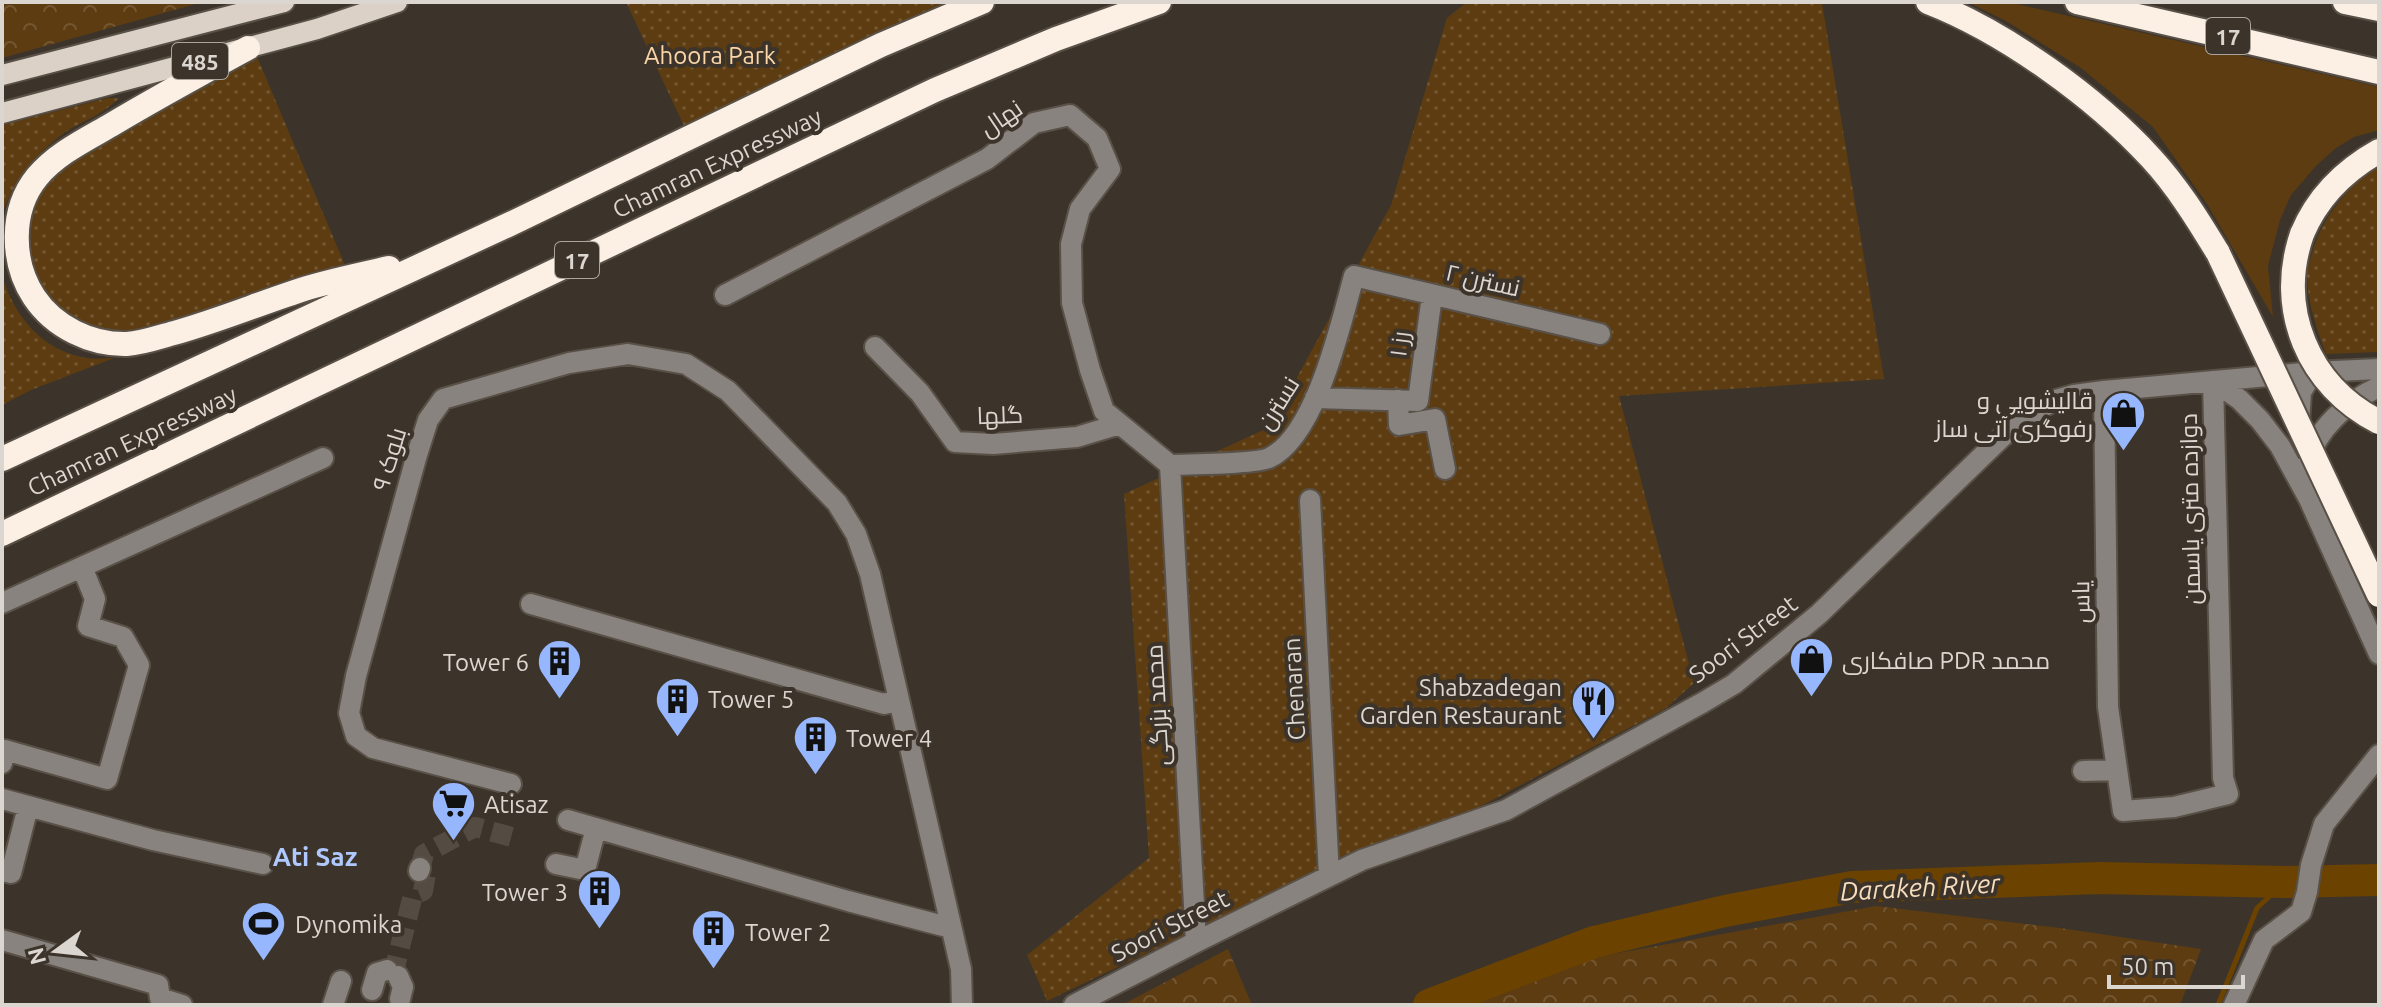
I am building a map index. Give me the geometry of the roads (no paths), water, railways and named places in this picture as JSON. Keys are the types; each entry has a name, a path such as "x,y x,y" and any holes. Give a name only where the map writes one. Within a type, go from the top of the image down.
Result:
{"highway":[{"name":"Chamran Expressway","path":"2,459 442,255 881,45 982,2"},
{"name":"Chamran Expressway","path":"2,534 935,90 1056,39 1159,2"},
{"path":"1928,2 2012,44 2090,100 2151,158 2195,216 2218,253 2379,595"},
{"name":"17","path":"2077,2 2379,72"},
{"path":"2345,2 2379,9"},
{"path":"248,48 79,144 52,162 36,178 19,214 17,254 32,295 46,313 73,332 92,339 126,344 202,325 304,289 442,255"},
{"path":"2379,151 2359,163 2333,186 2310,215 2296,253 2292,281 2300,332 2322,376 2352,407 2379,422"}],"main road":[{"name":"485","path":"2,75 284,2"},
{"name":"485","path":"2,113 317,29 397,2"}],"street":[{"name":"نهال","path":"725,295 987,159 1034,123 1070,115 1097,138 1110,169 1080,209 1071,244 1072,303 1090,370 1104,411 1170,465"},
{"name":"نسترن ۲","path":"1354,276 1600,334"},
{"name":"نسترن","path":"1170,465 1267,459 1280,450 1296,432 1327,373 1354,276"},
{"name":"رز ۱","path":"1408,401 1432,295"},
{"name":"گلها","path":"875,347 920,393 955,442 993,444 1077,437 1120,424"},
{"name":"بلوک ۹","path":"511,784 373,748 356,736 349,713 356,676 428,420 443,399 569,363 628,354 686,364 728,391 837,503 856,534 870,574 899,700"},
{"path":"2309,499 2306,482 2316,442 2365,389 2365,380 2359,373 2348,369"},
{"name":"Soori Street","path":"1074,1005 1362,860 1506,810 1734,684 1819,614 2003,436 2056,400 2104,391 2348,369 2379,369"},
{"path":"2309,499 2300,462 2299,431 2301,392 2313,372"},
{"path":"2213,381 2239,399 2280,446 2309,499 2379,654"},
{"name":"دوازده متری یاسمن","path":"2123,811 2174,807 2228,794 2223,778 2213,381"},
{"path":"2358,398 2379,387"},
{"name":"یاس","path":"2104,391 2108,707 2123,811"},
{"path":"1315,398 1408,401 1399,425 1435,419 1445,469"},
{"path":"2,603 323,458"},
{"name":"محمد بزرگی","path":"1170,465 1196,942"},
{"name":"Chenaran","path":"1310,500 1329,876"},
{"path":"2,763 5,750 107,779 139,665 123,637 88,626 95,599 82,567"},
{"path":"531,604 884,704 899,700 961,969 962,1005"},
{"path":"2234,1005 2264,940 2301,912 2324,824 2379,755"},
{"path":"2083,771 2117,770"},
{"path":"2,799 153,840 263,864"},
{"path":"2,871 11,873 28,807"},
{"path":"568,820 951,928"},
{"path":"556,864 585,870 596,828"},
{"path":"2,940 158,985 160,998 182,1005"},
{"path":"372,990 377,973 392,973 403,987 400,999"},
{"path":"333,1005 341,981"}],"waterway":[{"name":"Darakeh River","path":"1429,1005 1594,942 1725,911 1852,887 2099,878 2285,882 2379,880"},
{"path":"2218,1005 2257,908 2285,882"}],"tunnel":[{"path":"398,976 395,967 413,895 423,891 426,874 420,868 424,854 475,827 512,837"}],"place":[{"name":"قالیشویی و رفوگری آتی ساز","path":"2124,453"},
{"name":"صافکاری PDR محمد","path":"1811,699"},
{"name":"Tower 6","path":"560,701"},
{"name":"Tower 5","path":"677,738"},
{"name":"Shabzadegan Garden Restaurant","path":"1593,740"},
{"name":"Tower 4","path":"815,777"},
{"name":"Atisaz","path":"453,843"},
{"name":"Tower 3","path":"599,931"},
{"name":"Dynomika","path":"264,963"},
{"name":"Tower 2","path":"714,971"}],"district":[{"name":"Ati Saz","path":"315,856"}],"park label":[{"name":"Ahoora Park","path":"710,55"}]}
